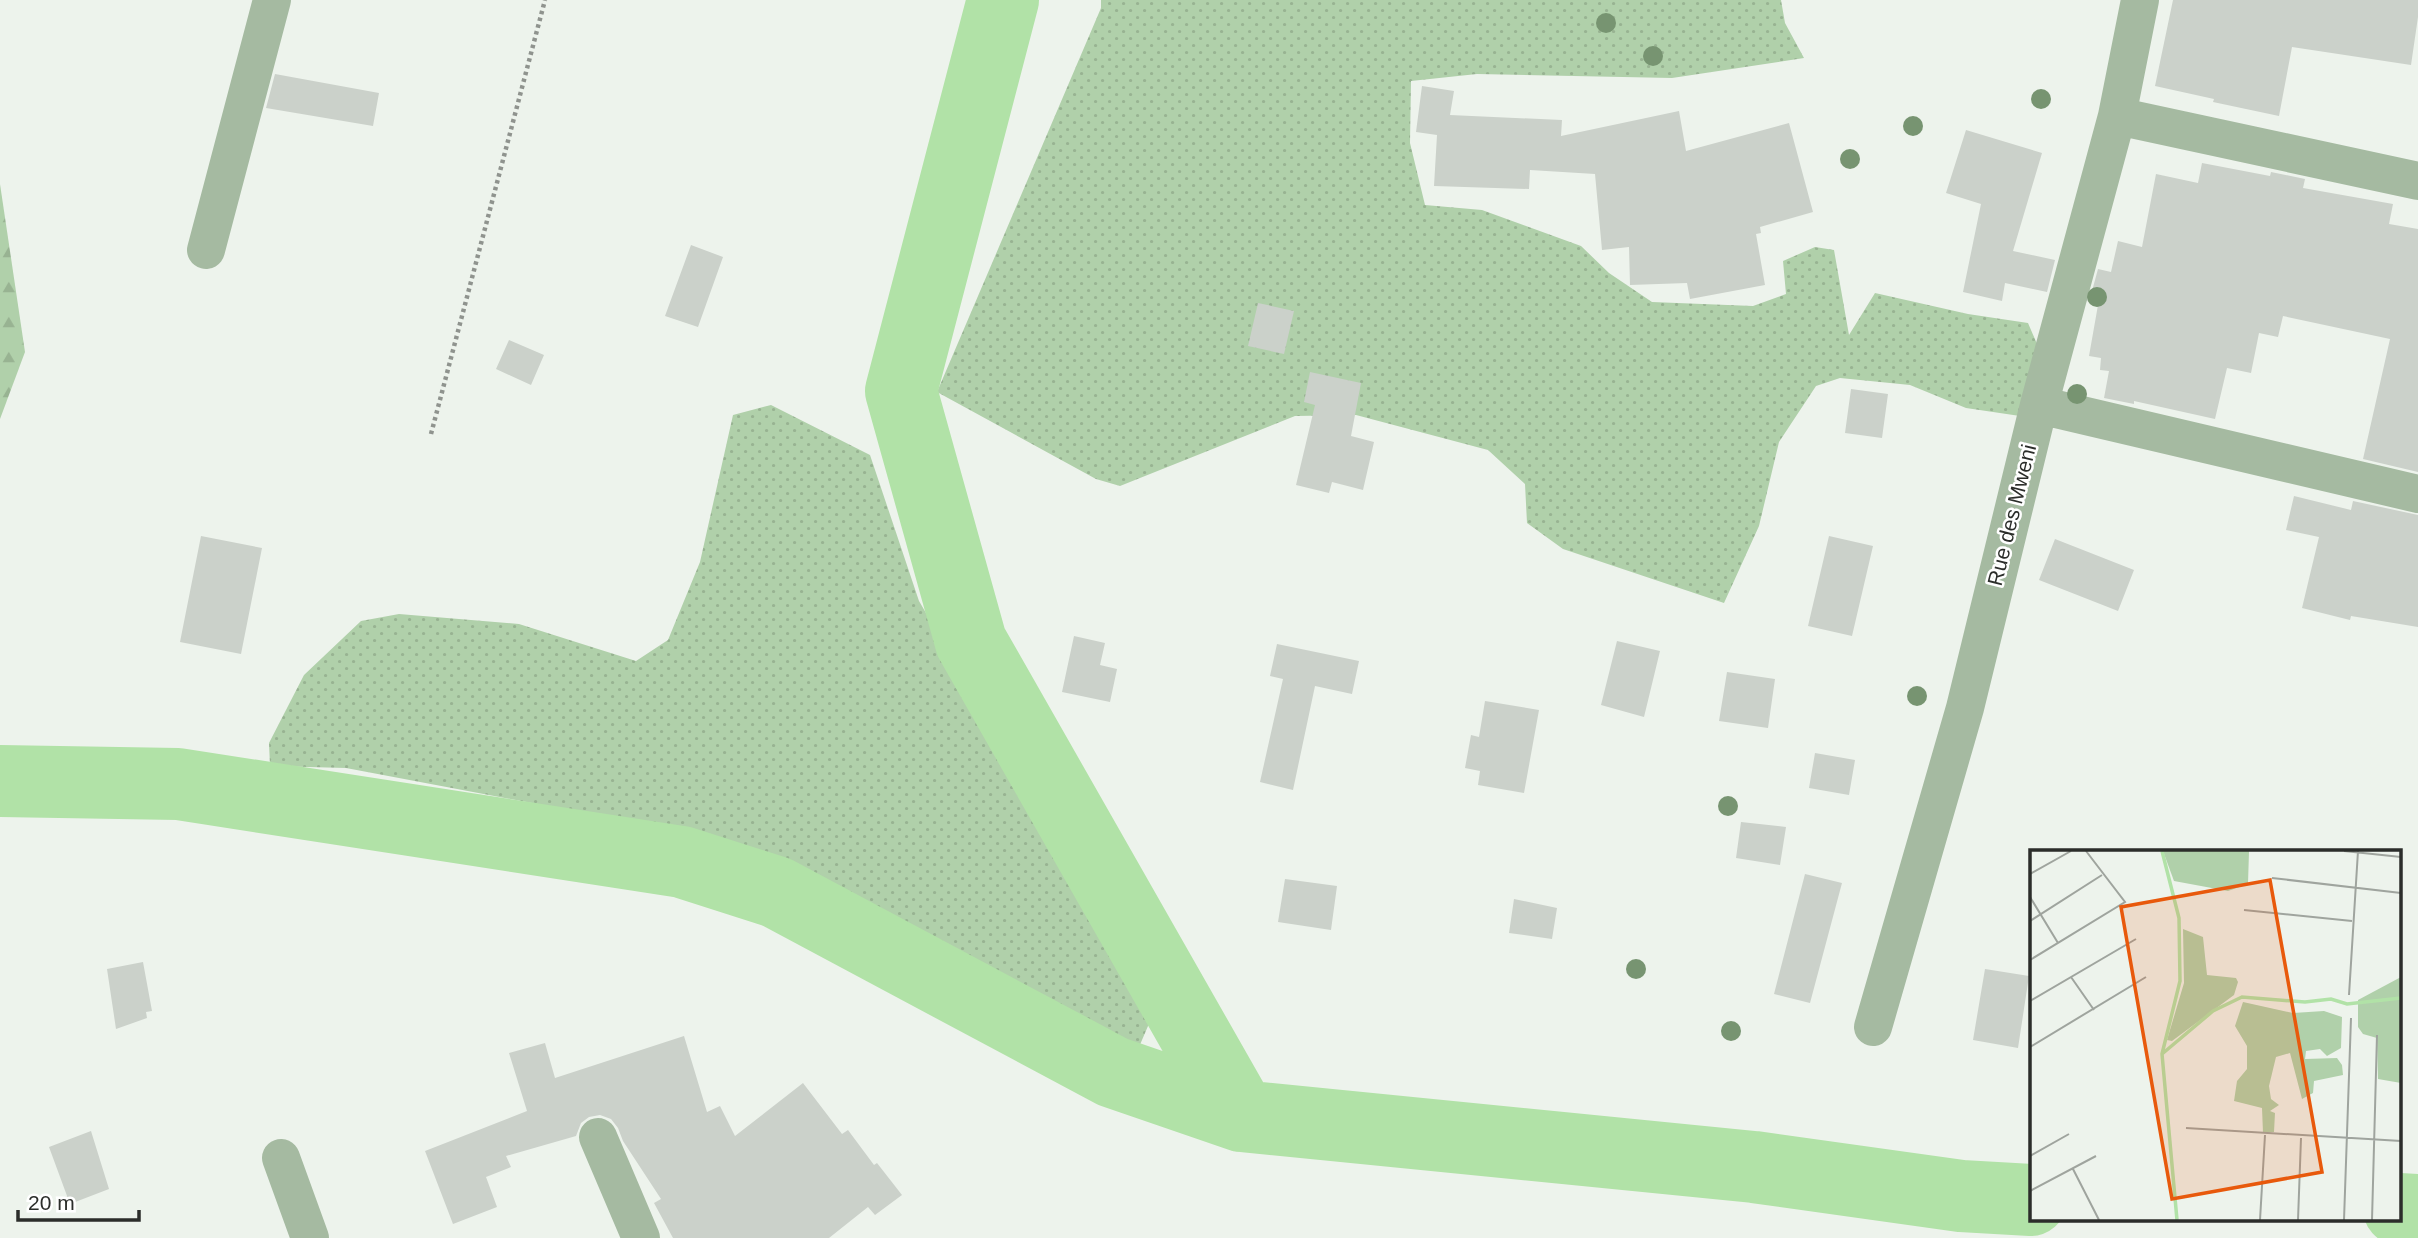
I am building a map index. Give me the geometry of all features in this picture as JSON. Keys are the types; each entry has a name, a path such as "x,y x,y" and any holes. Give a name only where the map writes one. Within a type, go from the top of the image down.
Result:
{"street":[{"path":"206,250 272,0"},
{"name":"Rue des Mweni","path":"1873,1027 1965,708 2039,405 2117,116 2140,0"},
{"path":"2117,116 2418,181"},
{"path":"2039,405 2418,494"},
{"path":"598,1137 640,1238"},
{"path":"281,1158 310,1238"}],"path":[{"path":"430,434 545,0"}],"green space":[{"path":"1101,0 1781,0 1785,23 1804,58 1672,78 1477,74 1411,81 1410,143 1425,205 1482,210 1581,246 1609,273 1652,302 1753,306 1786,294 1783,261 1815,247 1834,250 1849,335 1875,293 1968,314 2028,323 2040,351 2020,416 1966,408 1910,385 1840,378 1816,386 1779,442 1759,526 1724,603 1563,549 1527,523 1525,484 1488,450 1356,415 1295,416 1120,486 1096,479 937,392 1101,8"},
{"path":"0,184 25,352 0,419"},
{"path":"771,405 870,455 919,601 1143,984 1151,1019 1136,1054 792,867 706,836 346,768 270,766 269,743 304,675 361,621 399,614 519,624 636,661 668,640 700,562 733,415"}],"building":[{"path":"2173,0 2418,0 2411,65 2292,47 2279,116 2213,102 2214,99 2155,86"},
{"path":"275,74 379,93 373,126 266,108"},
{"path":"1422,86 1454,91 1450,115 1562,120 1561,136 1679,111 1686,151 1789,123 1813,212 1760,227 1761,233 1756,234 1765,285 1690,299 1687,283 1630,285 1629,247 1602,250 1595,174 1530,170 1529,189 1434,186 1437,135 1416,132"},
{"path":"1966,130 2042,153 2013,251 2055,260 2047,292 2005,283 2002,301 1963,292 1981,204 1946,193"},
{"path":"2202,163 2270,176 2271,172 2305,179 2303,188 2393,204 2389,224 2418,229 2418,472 2363,459 2390,339 2283,316 2278,337 2259,333 2251,373 2227,368 2215,419 2134,401 2134,404 2104,398 2109,371 2100,370 2101,358 2089,356 2098,305 2089,302 2098,269 2111,272 2118,241 2142,247 2156,174 2198,183"},
{"path":"691,245 723,257 698,327 665,316"},
{"path":"1258,303 1294,311 1284,354 1248,346"},
{"path":"509,340 544,355 531,385 496,369"},
{"path":"1310,372 1361,383 1351,436 1374,442 1363,490 1332,482 1329,493 1296,485 1315,405 1304,402"},
{"path":"1851,389 1888,394 1882,438 1845,433"},
{"path":"2294,496 2351,510 2353,501 2418,515 2418,627 2351,616 2350,620 2302,608 2319,537 2286,530"},
{"path":"201,536 262,548 241,654 180,642"},
{"path":"1829,536 1873,546 1852,636 1808,626"},
{"path":"2055,539 2134,570 2118,611 2039,580"},
{"path":"1074,636 1105,643 1100,665 1117,669 1110,702 1062,692"},
{"path":"1617,641 1660,651 1644,717 1601,705"},
{"path":"1277,644 1359,661 1352,694 1315,686 1293,790 1260,782 1283,679 1270,676"},
{"path":"1727,672 1775,679 1768,728 1719,721"},
{"path":"1485,701 1539,710 1524,793 1478,785 1480,771 1465,768 1471,735 1479,737"},
{"path":"1815,753 1855,760 1849,795 1809,788"},
{"path":"1741,822 1786,827 1780,865 1736,858"},
{"path":"1805,874 1842,883 1810,1003 1774,994"},
{"path":"1285,879 1337,886 1331,930 1278,922"},
{"path":"1514,899 1557,908 1552,939 1509,933"},
{"path":"143,962 152,1011 146,1012 147,1018 116,1029 107,969"},
{"path":"1985,969 2029,976 2018,1048 1973,1040"},
{"path":"684,1036 707,1112 720,1106 735,1136 803,1083 842,1134 848,1130 874,1165 877,1163 902,1195 875,1215 868,1207 829,1238 673,1238 654,1203 661,1199 623,1141 618,1128 611,1119 600,1115 589,1117 581,1123 576,1136 506,1156 511,1167 486,1177 497,1207 453,1224 425,1151 527,1111 509,1053 545,1043 555,1078"},
{"path":"91,1131 109,1189 70,1204 49,1147"}],"waterway":[{"path":"1003,0 901,391 971,642 1241,1116"},
{"path":"0,781 178,784 682,862 776,892 1113,1072 1241,1116 1754,1167 1961,1196 2030,1200"},
{"path":"2400,1209 2418,1210"}]}
